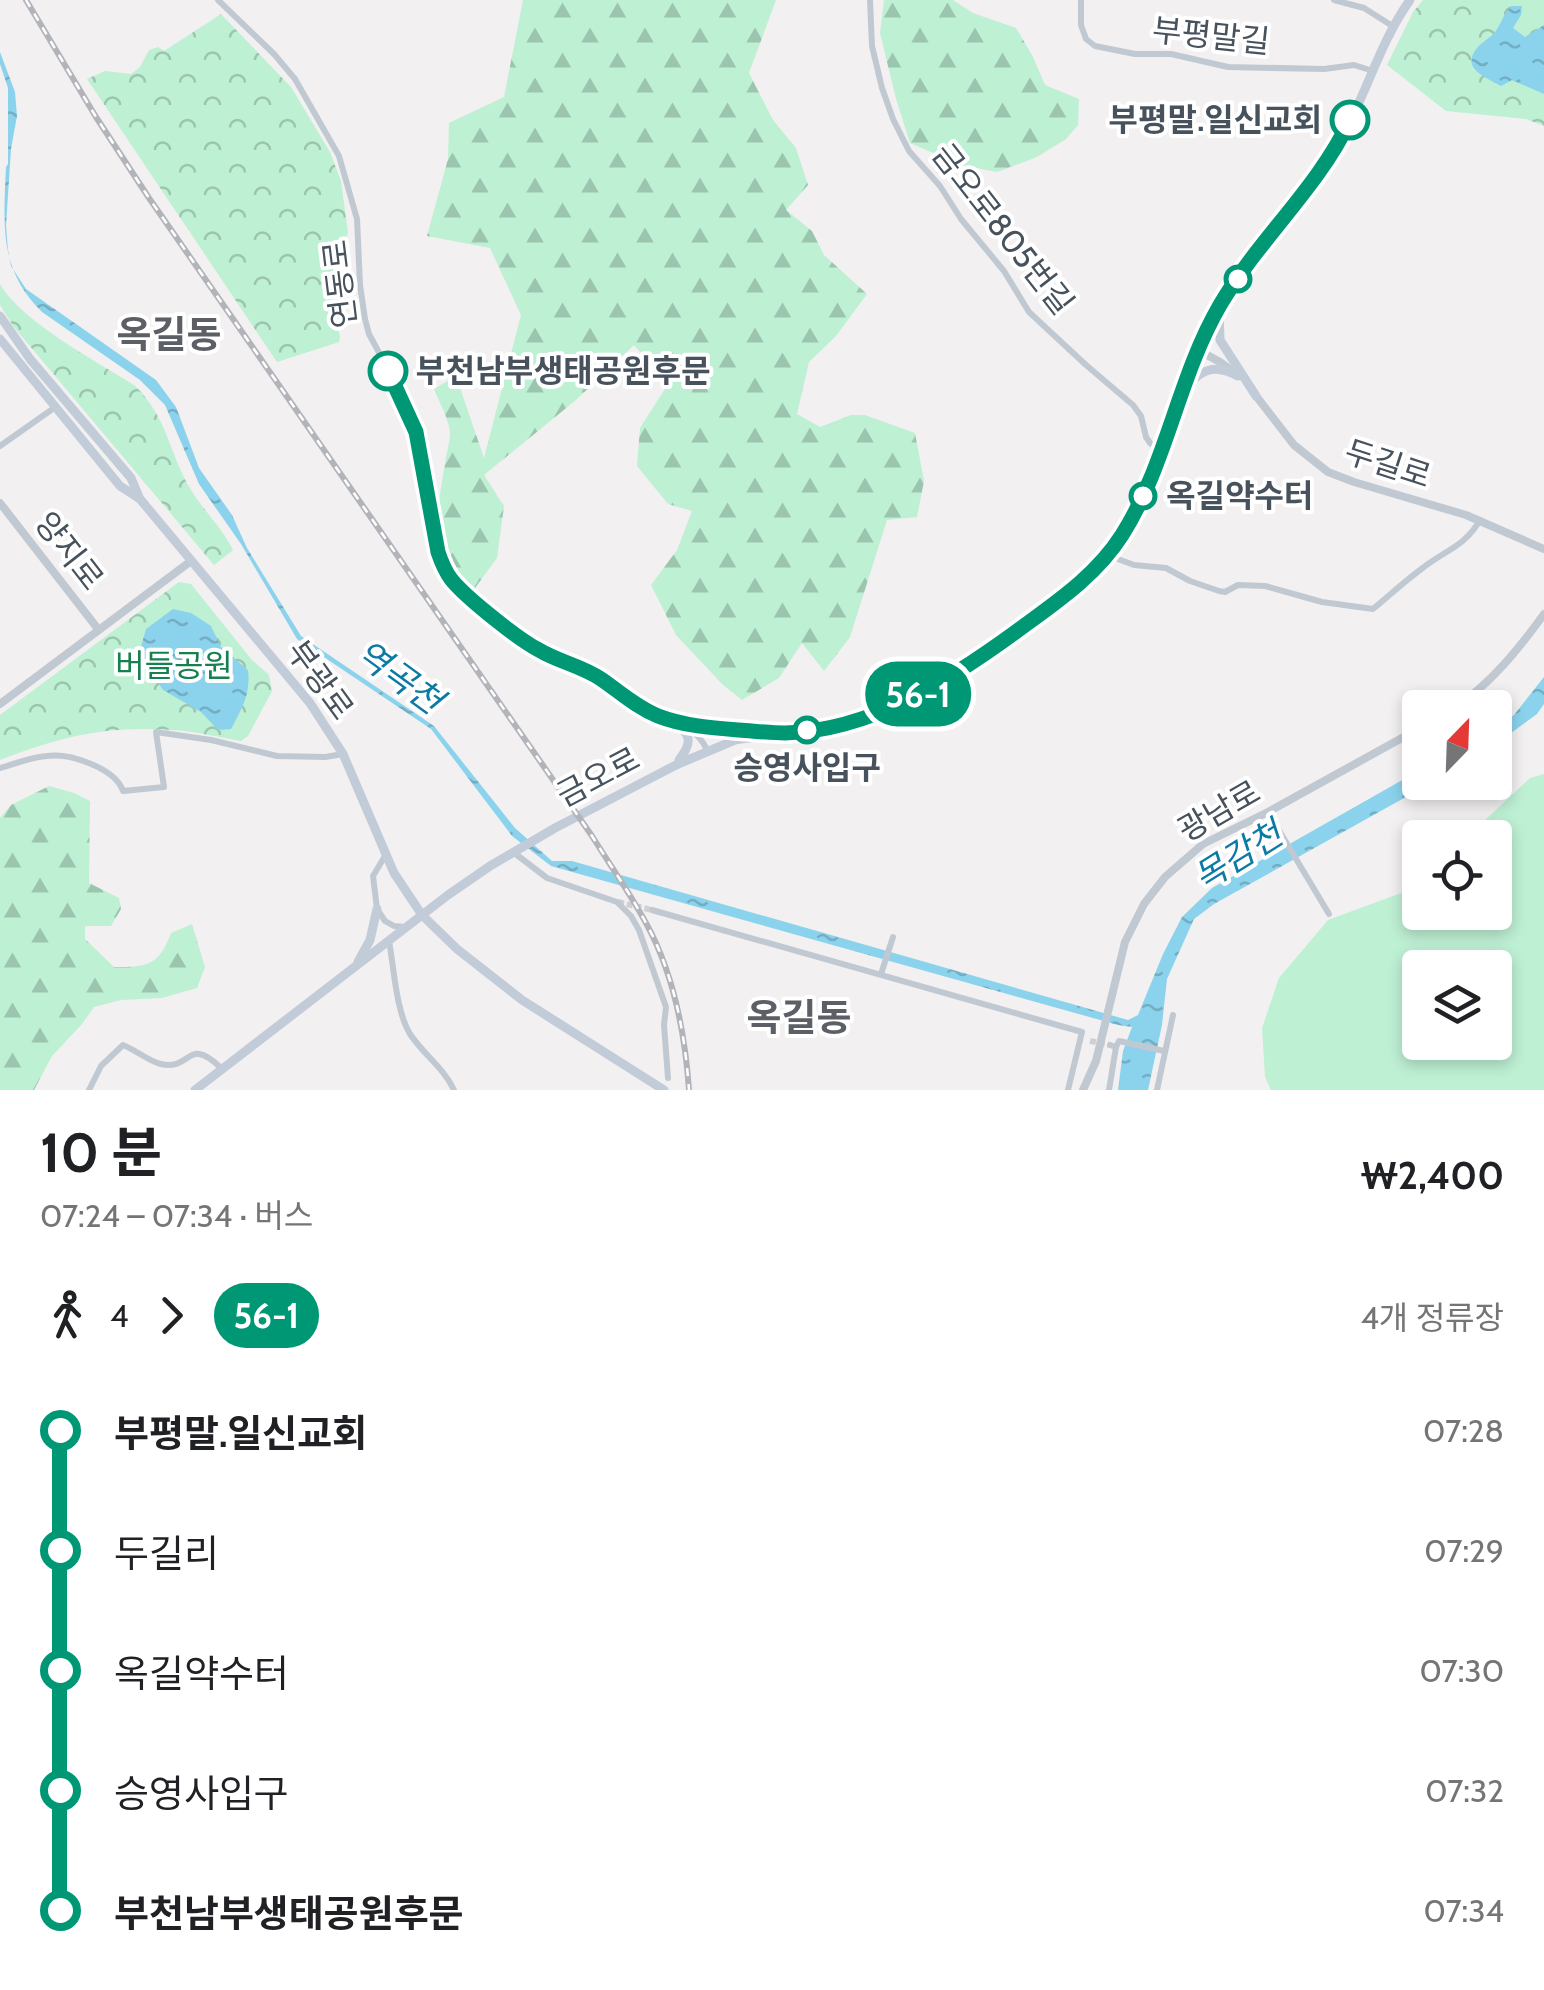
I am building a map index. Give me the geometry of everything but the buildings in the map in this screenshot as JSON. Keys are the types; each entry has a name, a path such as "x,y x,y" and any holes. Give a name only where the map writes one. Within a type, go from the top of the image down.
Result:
{"main road":[{"name":"금오로","path":"514,851 707,750 736,740 862,718 935,686 1084,580 1107,556 1132,518 1198,350 1220,306 1338,144 1410,0"},
{"path":"1220,306 1220,340 1256,396"},
{"name":"부광로","path":"0,316 30,358 131,478 140,500"},
{"name":"부광로","path":"0,339 120,486 140,500 296,684 342,754 385,856 422,915 457,949 522,1000 664,1090"},
{"path":"1183,391 1207,369 1220,368 1238,376"},
{"path":"674,722 686,731 688,742 676,765"},
{"path":"195,1090 422,915 514,851"},
{"path":"357,966 370,940 377,908"}],"street":[{"name":"연동로","path":"218,0 295,79 338,156 358,219 360,284 369,334 416,432 438,552 452,580 541,652 588,670 638,706 696,734 707,750"},
{"name":"금오로805번길","path":"870,0 872,46 882,88 910,151 1004,270 1029,312 1134,405 1146,437 1161,451"},
{"name":"부평말길","path":"1081,0 1084,33 1095,46 1136,54 1171,54 1228,67 1354,66 1373,70"},
{"path":"1334,0 1364,8 1394,27"},
{"name":"두길로","path":"1198,350 1238,376 1294,445 1328,472 1480,520 1543,549"},
{"path":"0,446 54,408"},
{"name":"양지로","path":"0,503 98,629"},
{"path":"1107,556 1134,565 1166,568 1219,592 1238,586 1265,586 1322,602 1374,609 1427,564 1472,534 1480,520"},
{"path":"0,704 191,561"},
{"path":"1476,690 1505,663 1544,614"},
{"path":"674,722 785,733"},
{"path":"0,768 56,756 92,764 121,784 123,791 164,787 156,732 277,756 342,754"},
{"name":"광남로","path":"1084,1090 1096,1061 1122,952 1130,931 1158,886 1203,844 1402,738"},
{"path":"1268,812 1329,914"},
{"path":"514,851 546,878 617,902 630,916 639,930 666,1007 668,1078"},
{"path":"385,856 373,876 377,908 394,926 409,926"},
{"path":"652,910 1082,1032 1068,1090"},
{"path":"881,974 893,937"},
{"path":"389,941 406,1028 454,1090"},
{"path":"1157,1090 1173,1015"},
{"path":"1080,1038 1090,1041"},
{"path":"1110,1090 1115,1044 1164,1050"},
{"path":"90,1090 101,1066 123,1045 164,1064 204,1053 221,1068"}],"green space":[{"path":"523,0 776,0 749,73 773,120 796,148 808,185 786,210 812,231 824,255 867,294 836,336 809,362 797,414 820,427 851,415 865,415 915,433 924,481 917,517 887,520 850,637 824,671 802,643 779,678 742,700 676,635 651,585 677,550 692,511 668,504 637,466 640,428 668,384 634,345 576,400 484,475 504,506 497,558 472,592 448,563 438,517 450,433 434,389 456,376 484,458 521,315 490,248 427,236 448,159 449,123 504,97"},
{"path":"884,0 953,0 973,13 1016,28 1045,85 1079,99 1078,125 1066,139 1037,157 997,172 961,165 910,143 880,33"},
{"path":"1423,0 1544,0 1544,126 1526,119 1446,111 1387,65"},
{"path":"221,14 291,87 330,152 341,181 348,233 337,260 331,303 339,342 277,362 87,79 105,71 131,74 149,50 158,47 164,51"},
{"path":"0,284 42,326 134,385 145,397 191,490 233,550 214,565 13,326 0,305"},
{"name":"버들공원","path":"179,582 191,584 252,660 269,675 272,691 248,736 241,741 180,731 105,731 63,739 0,760 0,715"},
{"path":"1544,774 1544,1090 1271,1090 1265,1077 1262,1028 1279,978 1328,920 1402,893 1402,930 1512,930 1512,820 1485,820 1507,800 1512,800 1512,795 1530,778"},
{"path":"49,786 90,801 89,883 119,898 121,909 111,926 85,926 85,939 114,967 135,966 156,958 171,933 192,924 205,967 197,988 162,998 121,1000 94,1007 52,1056 34,1090 0,1090 0,818 11,805"}],"water":[{"path":"1512,6 1522,6 1513,28 1525,37 1544,25 1544,94 1512,80 1501,86 1482,76 1471,62 1477,48 1495,32"},
{"path":"0,52 15,92 17,116 11,149 8,252 4,210 8,88"},
{"path":"14,271 26,289 156,380 176,407 199,468 232,515 247,548 301,636 434,726 515,828 552,861 572,861 1128,1020 1138,1015 1182,917 1212,888 1402,780 1402,799 1214,904 1194,919 1167,979 1148,1090 1118,1090 1123,1051 1132,1027 551,866 512,836 431,729 297,639 241,544 199,484 165,405 140,380 42,312 18,281"},
{"path":"173,609 191,613 211,626 221,647 248,670 247,694 231,729 218,730 201,712 163,690 148,669 140,650 146,629"},
{"path":"1544,677 1544,704 1512,732 1514,715"}],"tunnel":[{"path":"618,902 652,910"},
{"path":"1090,1041 1110,1045"}],"railway":[{"path":"26,0 149,198 592,836 633,901 656,942 671,983 685,1047 689,1090"}],"bus line":[{"name":"56-1","path":"388,371 416,432 444,567 461,589 513,632 541,652 588,670 638,706 674,722 785,733 834,726 910,698 968,666 1076,586 1107,556 1148,484 1210,323 1338,144 1350,120"}],"place":[{"name":"부평말.일신교회","path":"1350,120"},
{"name":"부천남부생태공원후문","path":"388,371"},
{"name":"옥길약수터","path":"1143,496"},
{"name":"승영사입구","path":"807,730"}],"district":[{"name":"옥길동","path":"169,335"},
{"name":"옥길동","path":"799,1018"}],"water label":[{"name":"역곡천","path":"399,677"},
{"name":"목감천","path":"1238,856"}]}
